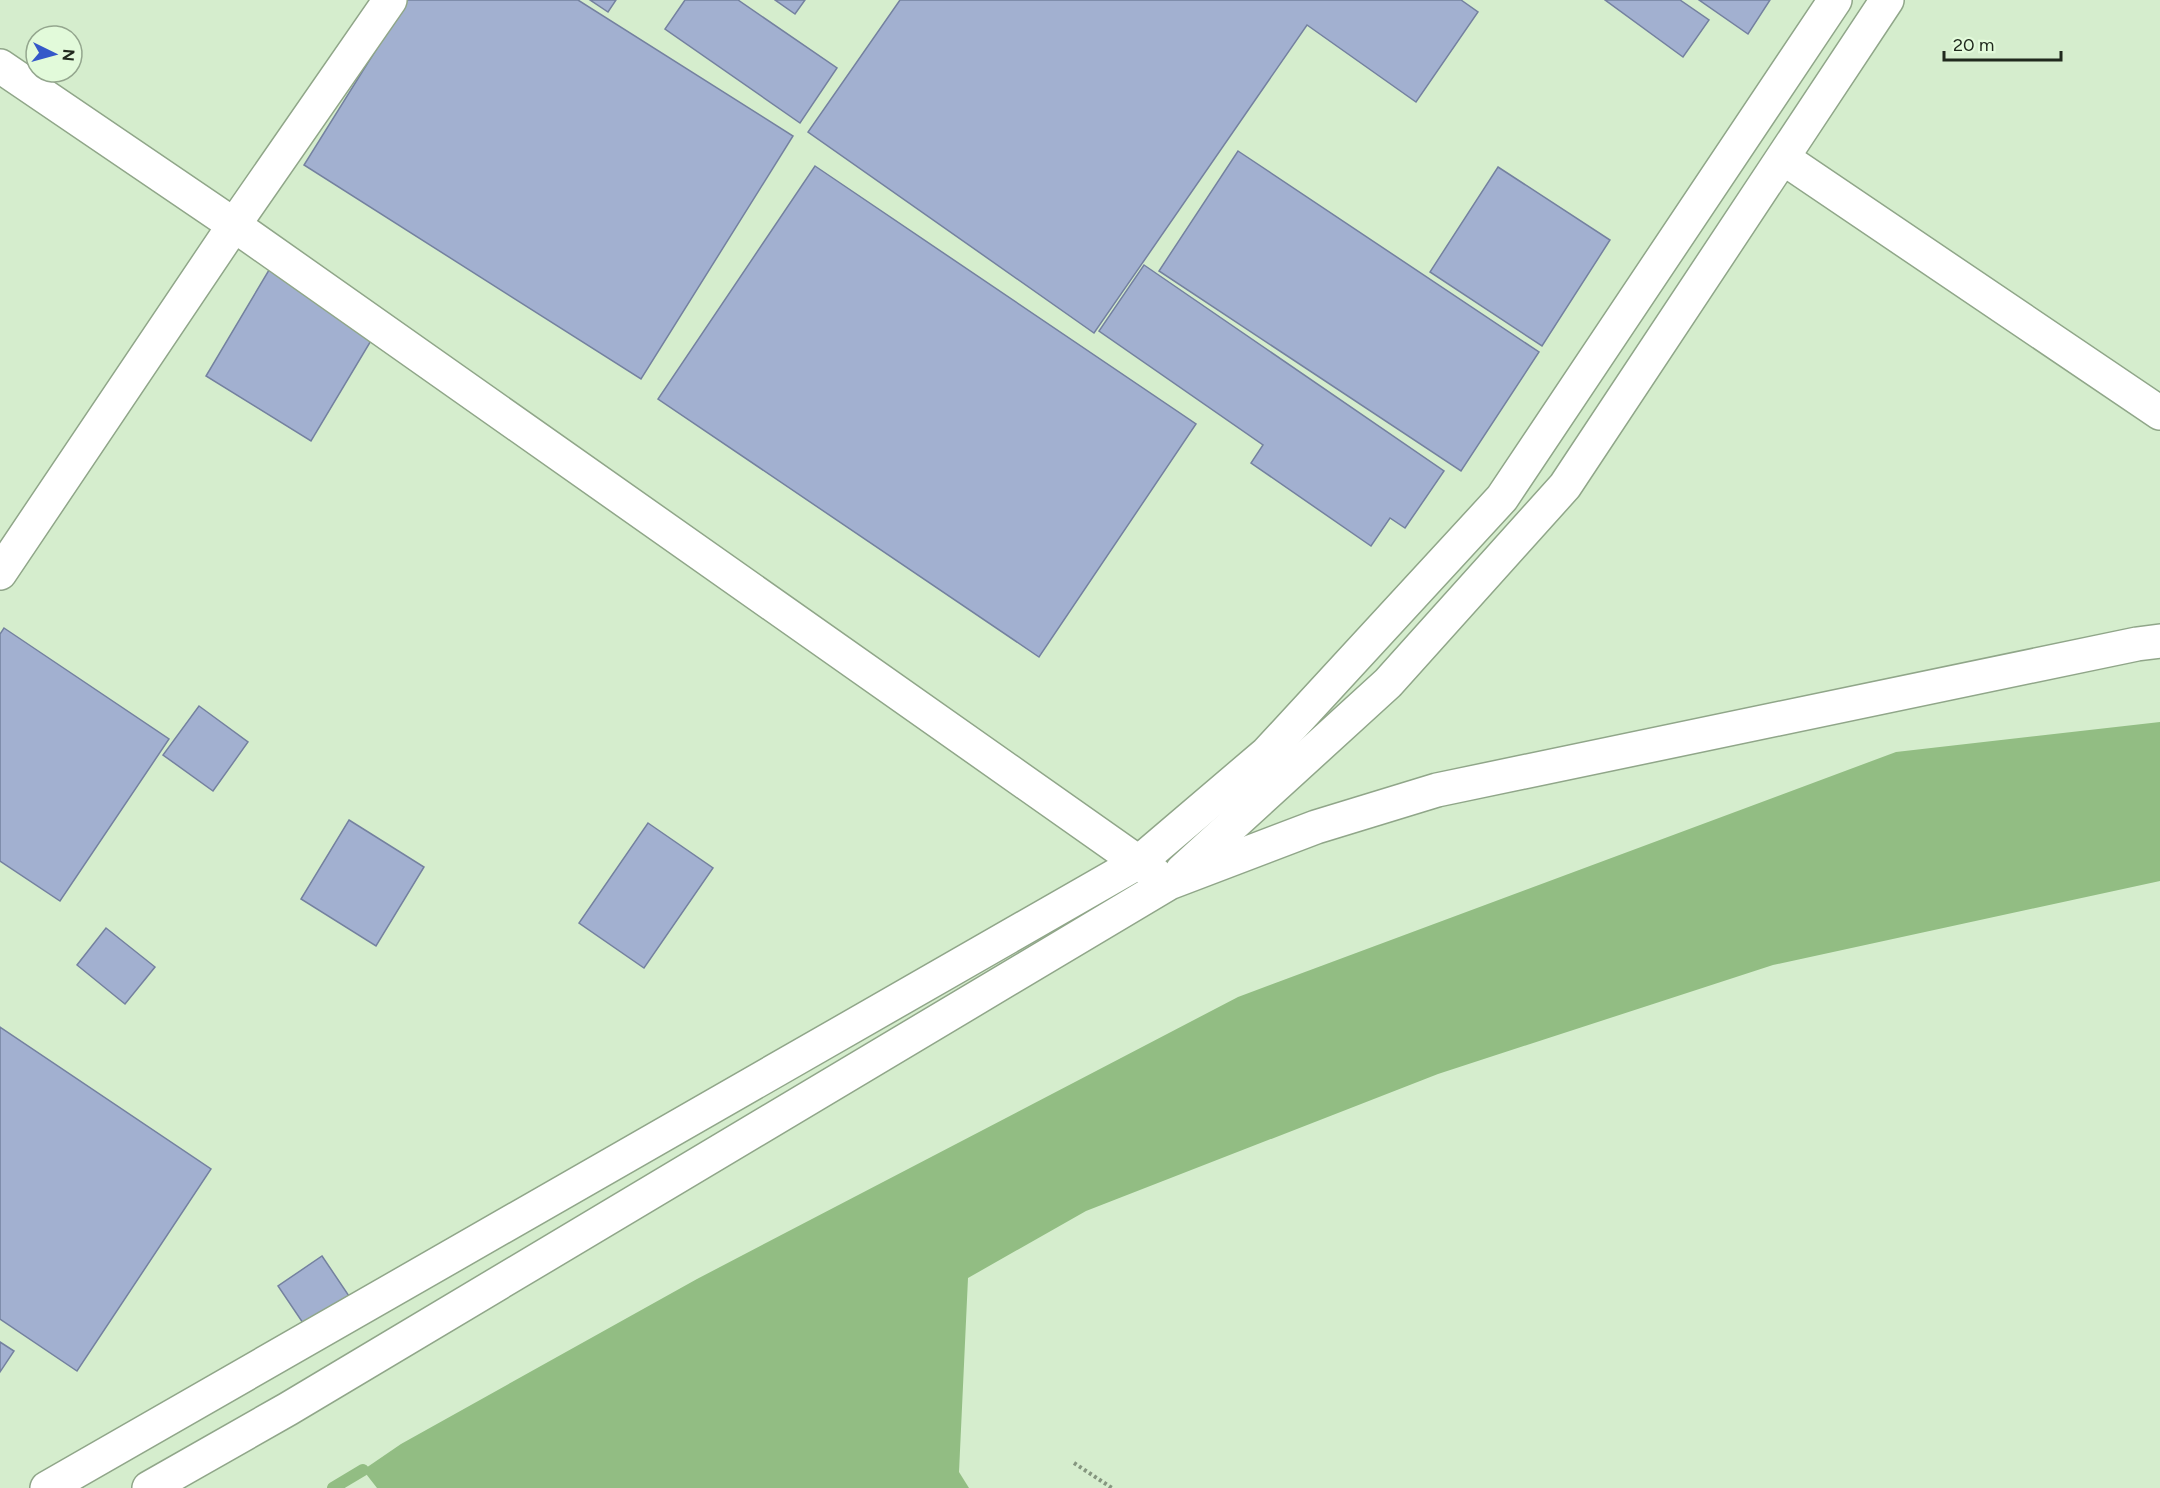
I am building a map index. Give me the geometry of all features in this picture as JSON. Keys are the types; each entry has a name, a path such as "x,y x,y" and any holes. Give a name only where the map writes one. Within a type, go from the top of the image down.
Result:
{"street":[{"path":"0,573 234,225 390,0"},
{"path":"47,1488 1139,862 1268,753 1502,498 1835,0"},
{"path":"1169,883 1388,683 1565,486 1887,0"},
{"path":"0,66 234,225 1169,883"},
{"path":"1783,158 2160,413"},
{"path":"149,1488 288,1409 1169,883 1316,827 1437,790 2160,641"}],"path":[{"path":"1074,1463 1112,1488"}],"shaded area":[{"path":"2160,722 2160,881 1773,965 1438,1074 1086,1211 968,1278 959,1472 969,1488 377,1488 363,1470 401,1444 697,1279 1238,997 1896,752"}],"building":[{"path":"407,0 578,0 793,136 641,379 304,165"},
{"path":"590,0 616,0 608,12"},
{"path":"685,0 738,0 837,68 800,123 665,29"},
{"path":"775,0 805,0 795,14"},
{"path":"900,0 1461,0 1478,12 1416,102 1307,25 1094,333 808,132"},
{"path":"1605,0 1680,0 1709,20 1683,57"},
{"path":"1699,0 1770,0 1748,34"},
{"path":"1238,151 1539,352 1461,471 1159,271"},
{"path":"815,166 1196,424 1039,657 658,399"},
{"path":"1498,167 1610,240 1542,346 1430,272"},
{"path":"272,265 378,329 311,441 206,376"},
{"path":"1144,265 1444,471 1405,528 1390,518 1371,546 1251,463 1263,445 1099,331"},
{"path":"4,628 169,739 60,901 0,861 0,634"},
{"path":"199,706 248,742 213,791 163,755"},
{"path":"349,820 424,867 376,946 301,899"},
{"path":"648,823 713,868 644,968 579,923"},
{"path":"106,928 155,967 125,1004 77,965"},
{"path":"0,1027 211,1169 77,1371 0,1319"},
{"path":"322,1256 349,1296 305,1326 278,1286"},
{"path":"0,1342 14,1351 0,1372"}],"waterway":[{"path":"333,1488 363,1470"}]}
